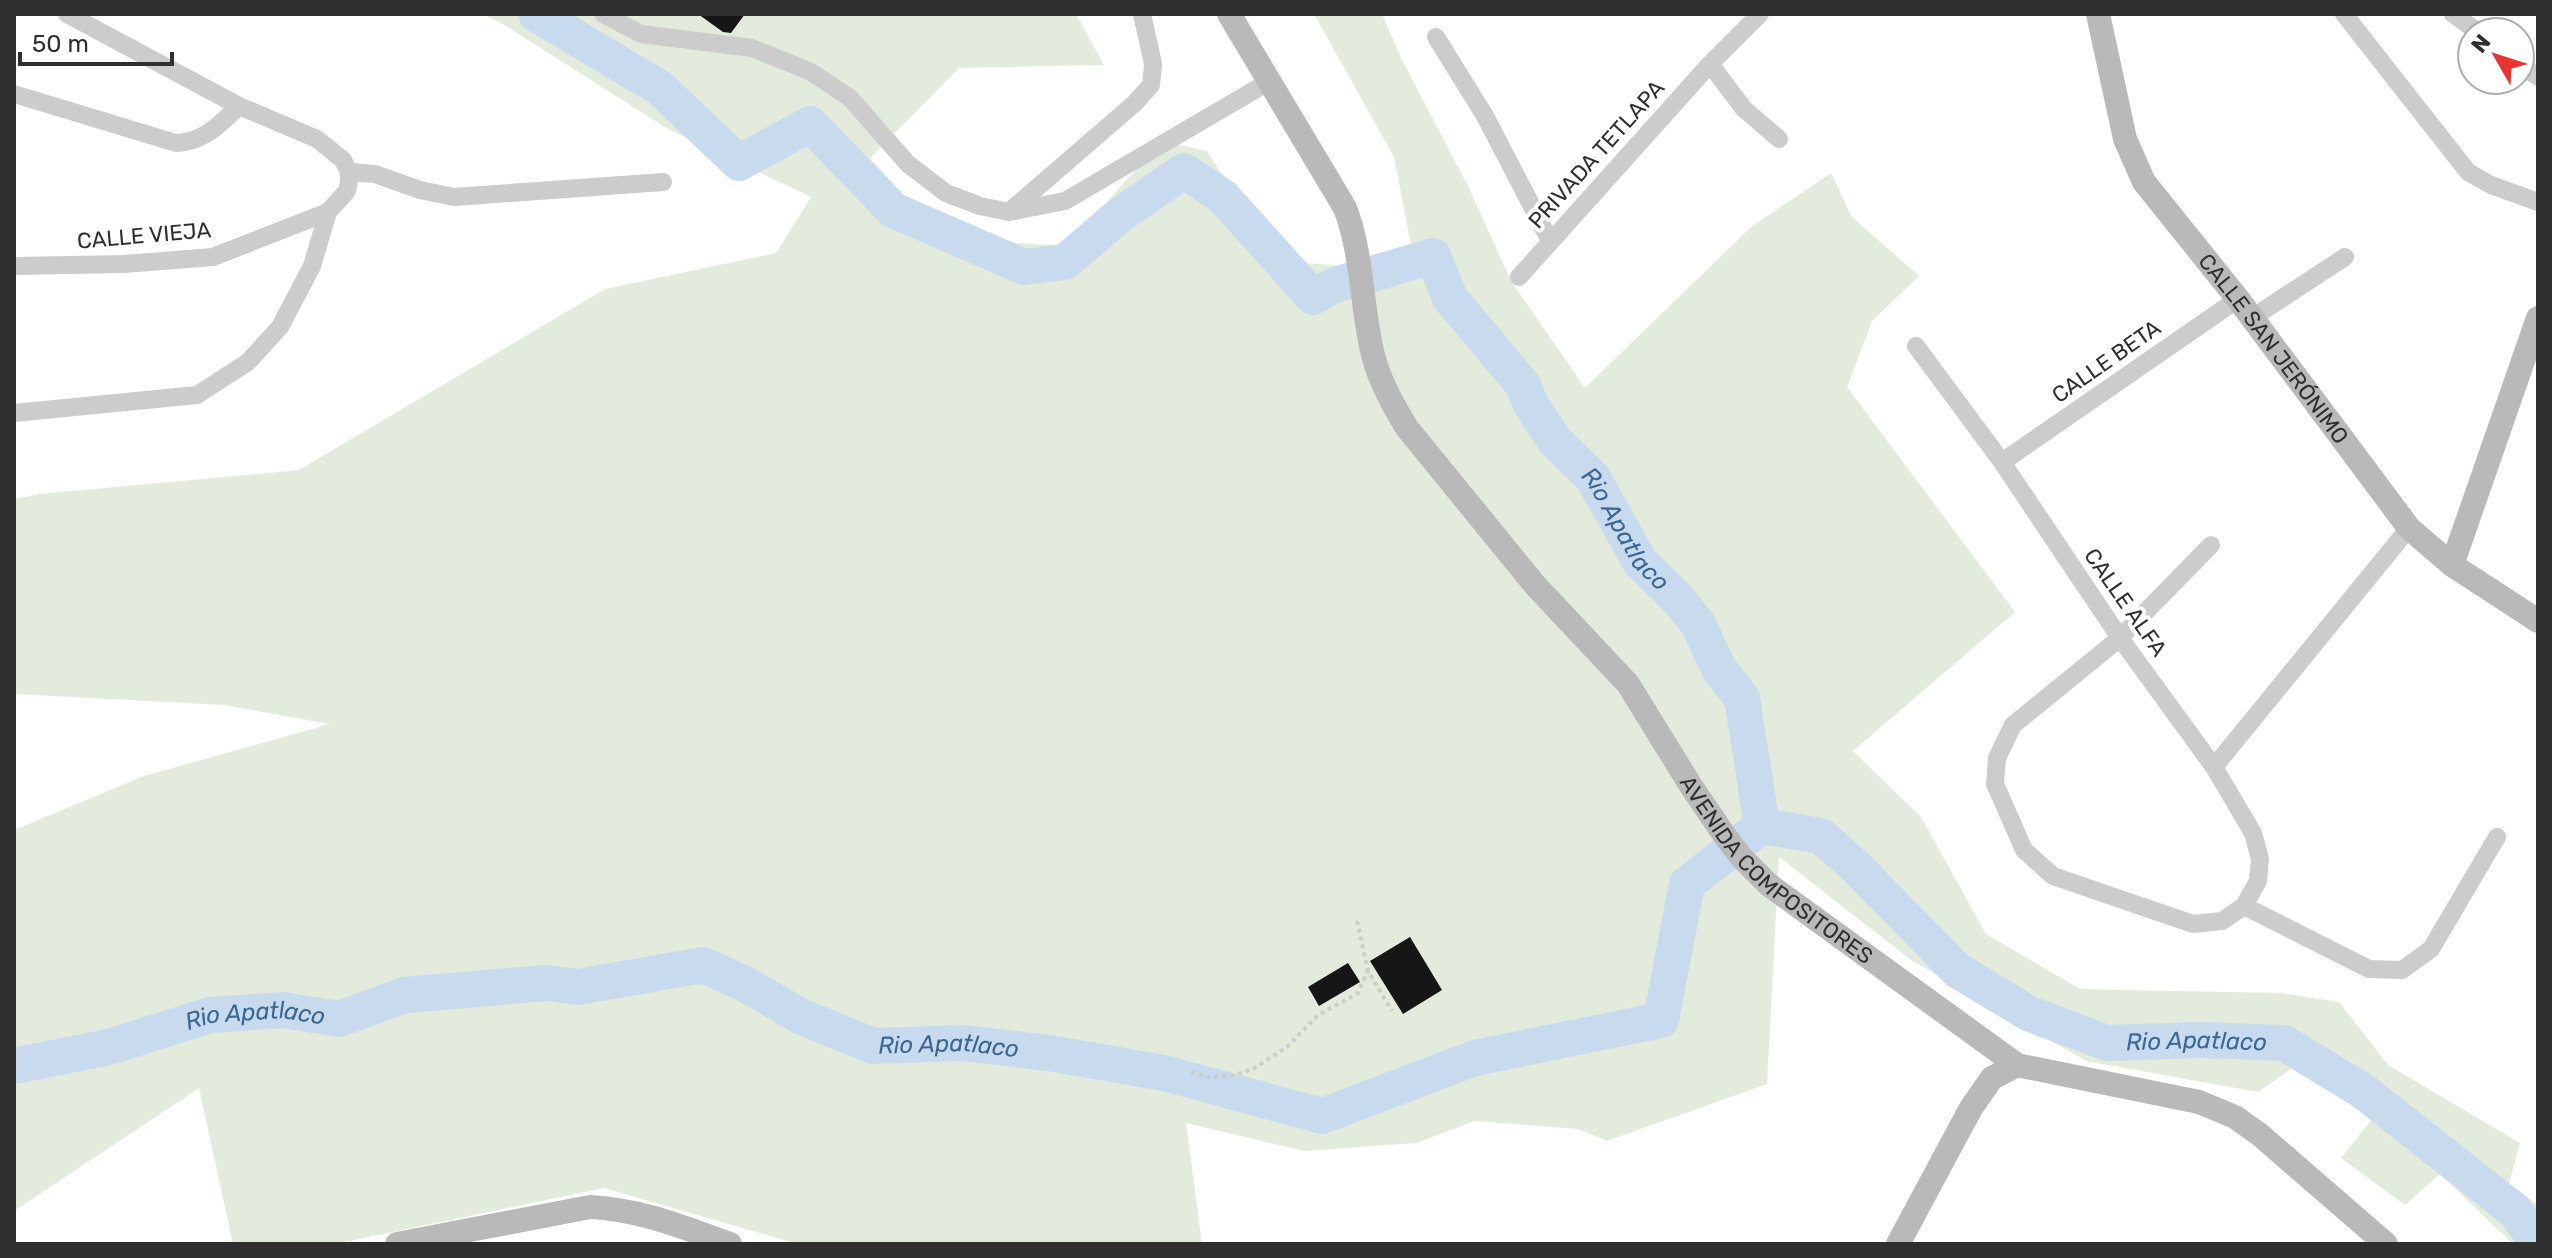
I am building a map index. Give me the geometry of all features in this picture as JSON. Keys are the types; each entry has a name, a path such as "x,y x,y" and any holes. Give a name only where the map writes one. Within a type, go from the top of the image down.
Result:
{"street":[{"path":"14,413 197,395 248,362 280,327 312,266 328,212 347,191 349,172 343,160 317,139 239,106 67,14"},
{"path":"603,14 641,34 752,48 811,72 850,98 908,164 946,193 980,206 1009,212 1065,201 1270,81"},
{"path":"1009,212 1135,103 1151,85 1153,64 1142,14"},
{"name":"AVENIDA COMPOSITORES","path":"1229,14 1345,208 1354,232 1373,355 1381,382 1407,428 1535,585 1628,684 1691,786 1742,858 1769,885 2017,1065 2199,1102 2235,1117 2259,1134 2386,1244"},
{"name":"PRIVADA TETLAPA","path":"1519,277 1710,64 1760,14"},
{"name":"CALLE SAN JERÓNIMO","path":"2098,14 2125,139 2144,182 2245,309 2409,528 2452,565 2538,621"},
{"path":"2344,14 2468,172 2483,182 2538,202"},
{"path":"1436,37 1485,116 1550,241"},
{"path":"1710,64 1744,109 1779,139"},
{"path":"14,94 176,143 188,143 206,136 239,106"},
{"path":"349,172 375,174 420,190 454,197 663,182"},
{"name":"CALLE VIEJA","path":"14,266 124,264 213,257 328,212"},
{"name":"CALLE BETA","path":"2002,462 2245,309 2345,257"},
{"path":"2452,565 2538,318"},
{"name":"CALLE ALFA","path":"1916,346 2002,462 2120,638 2214,767 2253,833 2260,859 2258,881 2244,906"},
{"path":"2214,767 2409,528"},
{"path":"2211,545 2120,638 2013,725 1997,758 1995,784 2024,850 2053,876 2193,924 2222,921 2244,906 2369,969 2402,970 2431,949 2497,837"},
{"path":"1898,1244 1971,1108 1992,1078 2017,1065"},
{"path":"397,1244 590,1207 662,1221 730,1244"}],"path":[{"path":"1357,921 1368,971 1392,1011"},
{"path":"1191,1072 1209,1077 1231,1076 1253,1069 1287,1047 1318,1015 1357,994 1368,971"}],"green space":[{"path":"483,14 1076,14 1104,65 959,68 870,158 944,239 1068,246 1161,141 1207,151 1277,261 1416,271 1394,157 1314,14 1382,14 1401,58 1469,188 1511,281 1585,388 1751,227 1831,173 1852,217 1919,276 1872,321 1847,387 2015,612 1853,751 1921,817 1986,934 2080,989 2281,993 2339,1002 2388,1065 2520,1143 2509,1184 2538,1205 2538,1244 2513,1244 2440,1174 2405,1205 2341,1158 2373,1118 2297,1065 2258,1092 2086,1061 1911,960 1779,857 1767,1084 1607,1141 1578,1129 1475,1121 1416,1143 1304,1151 1186,1123 1202,1244 798,1244 604,1188 335,1244 233,1244 199,1088 14,1211 14,830 144,776 330,724 224,705 14,694 14,499 39,494 299,470 605,289 776,253 811,197 668,129"}],"building":[{"path":"698,14 745,14 731,33 723,32"},
{"path":"1410,937 1442,990 1403,1014 1370,961"},
{"path":"1348,963 1360,982 1319,1006 1308,987"}],"waterway":[{"path":"536,14 660,88 739,163 810,124 893,210 1024,267 1065,262 1120,215 1184,171 1223,197 1313,297 1335,285 1433,256 1450,298 1523,385 1530,403 1555,441 1593,478 1640,562 1698,624 1719,669 1742,698 1762,826"},
{"name":"Rio Apatlaco","path":"14,1066 109,1047 210,1015 283,1010 339,1019 405,995 546,983 578,987 703,965 745,984 800,1016 873,1046 964,1043 1049,1053 1164,1073 1322,1116 1475,1058 1661,1020 1687,884 1762,826 1821,836 1855,866 1957,970 2030,1014 2107,1043 2199,1040 2284,1043 2363,1091 2515,1211 2538,1243"}]}
